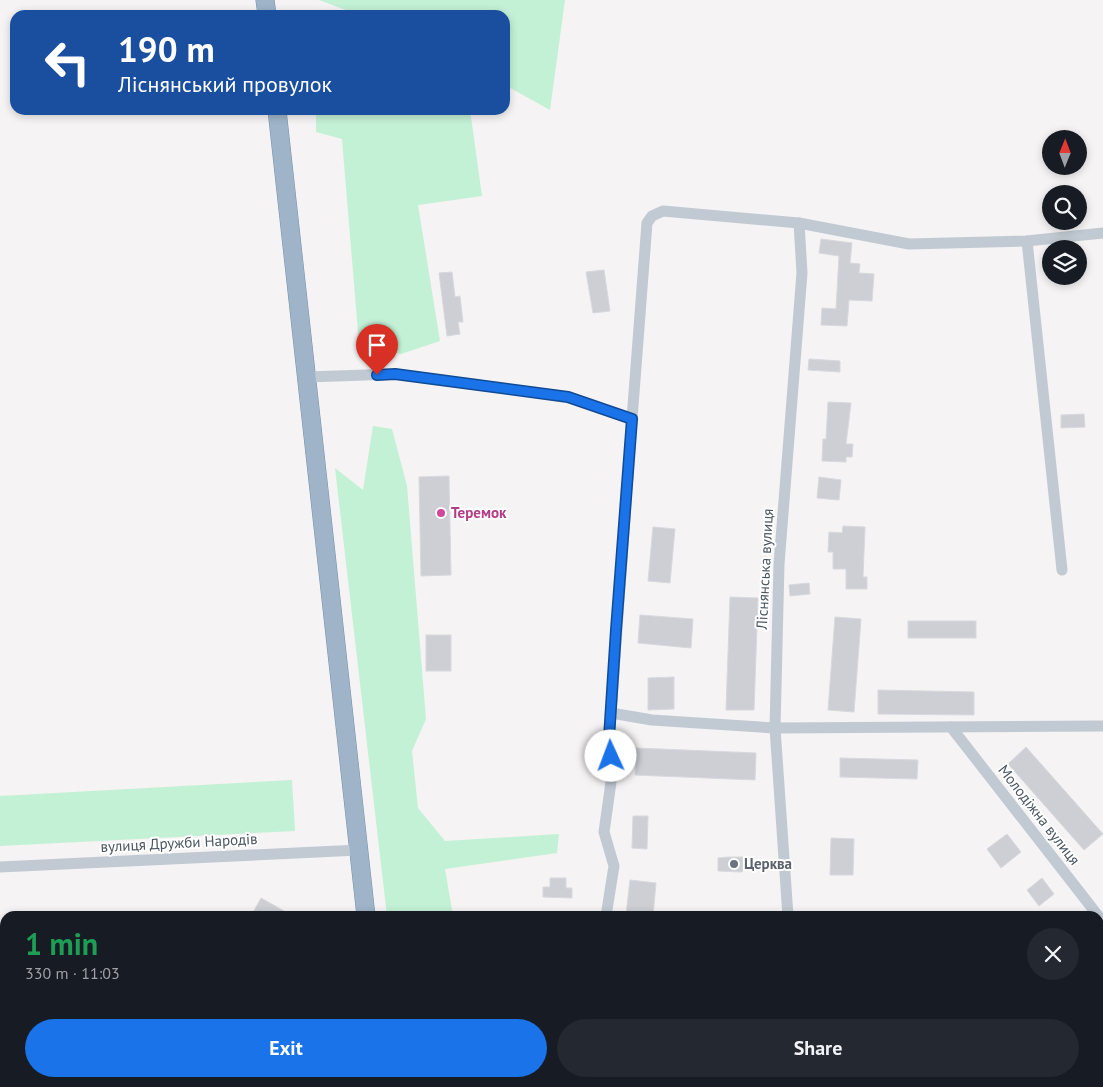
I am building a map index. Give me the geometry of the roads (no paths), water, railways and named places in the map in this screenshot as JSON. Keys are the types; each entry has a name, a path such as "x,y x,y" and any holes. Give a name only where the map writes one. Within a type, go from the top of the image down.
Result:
{"highway":[{"path":"278,115 365,911"}],"street":[{"path":"607,911 614,866 604,832 612,775 609,738 647,224 652,216 663,211 799,223 909,244 1027,241 1103,232"},
{"name":"Ліснянська вулиця","path":"788,911 775,728 779,564 802,273 799,223"},
{"path":"1027,241 1062,570"},
{"path":"307,377 395,374 568,397 632,419"},
{"path":"611,713 652,720 775,728 1103,726"},
{"name":"Молодіжна вулиця","path":"951,727 1094,911"},
{"name":"вулиця Дружби Народів","path":"0,867 359,850"}],"place":[{"name":"Теремок","path":"441,513"},
{"name":"Церква","path":"734,864"}]}
